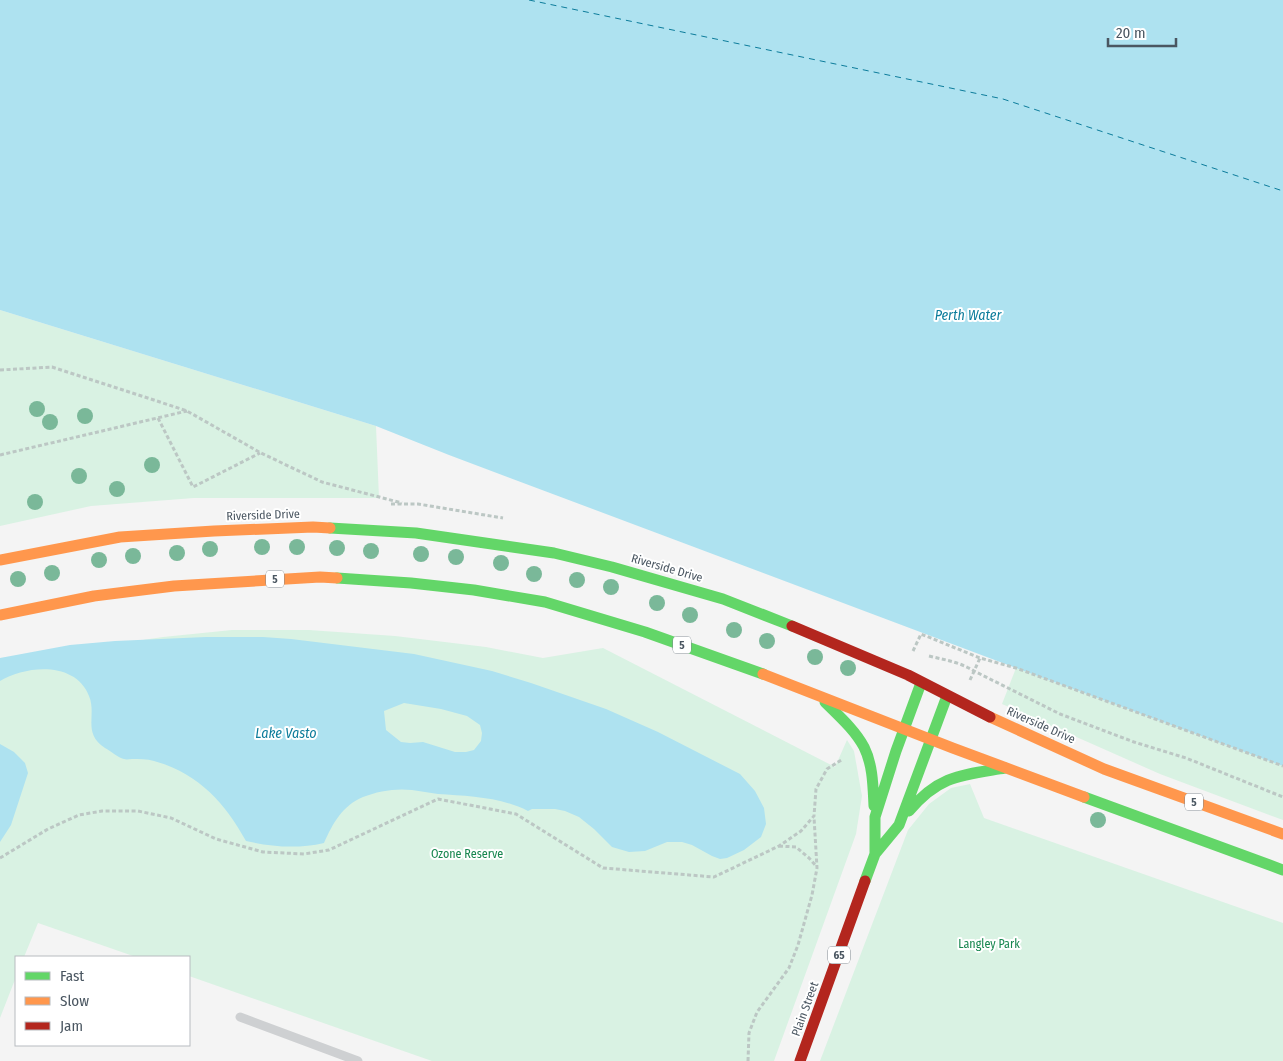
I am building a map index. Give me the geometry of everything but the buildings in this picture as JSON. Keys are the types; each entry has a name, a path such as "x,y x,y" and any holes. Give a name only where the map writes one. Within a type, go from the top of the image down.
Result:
{"main road":[{"name":"Riverside Drive","path":"0,560 129,536 313,527 416,533 554,553 612,567 723,599 809,632 902,673 1000,722 1104,769 1283,834"},
{"name":"5","path":"0,615 94,596 174,586 320,577 411,582 545,602 645,632 747,668 1007,768 1283,870"},
{"name":"Plain Street","path":"875,854 875,817 921,682"},
{"path":"817,694 845,722 865,749 872,774 875,817"},
{"name":"Plain Street","path":"800,1061 875,854 899,825 947,696"},
{"path":"899,825 918,799 943,781 963,775 1007,768"}],"lane":[{"path":"240,1017 358,1061"}],"path":[{"path":"0,370 52,367 187,411 260,453 322,482 405,504"},
{"path":"0,455 187,411"},
{"path":"158,418 193,487 260,453"},
{"path":"913,651 921,634 980,658 1016,668 1283,766"},
{"path":"974,671 980,658"},
{"path":"748,1061 749,1033 757,1012 789,968 808,912 817,868 814,816 816,790 827,769 844,759"},
{"path":"0,858 48,829 79,815 102,811 138,811 170,818 216,839 263,852 304,854 329,850 438,799 516,814 602,868 714,877 779,846 801,831 814,816"},
{"path":"779,846 796,847 817,868"}],"green space":[{"path":"0,310 376,426 379,498 194,498 91,506 0,526"},
{"name":"Ozone Reserve","path":"232,630 309,630 395,636 486,647 543,658 603,648 835,767 847,740 854,751 862,796 856,834 774,1061 432,1061 190,976 190,956 133,956 38,923 24,956 15,956 15,980 0,1018 0,658 25,657 163,637"},
{"path":"1016,668 1283,766 1283,820 1160,774 1002,704"},
{"name":"Langley Park","path":"970,784 984,818 1283,923 1283,1061 820,1061 908,830 929,804 951,788"}],"water":[{"name":"Perth Water","path":"0,0 1283,0 1283,766 1016,668 376,426 0,310"},
{"name":"Lake Vasto","path":"206,637 291,639 414,654 492,671 606,709 658,732 740,774 755,791 764,808 766,824 761,837 744,850 727,858 720,859 682,842 667,842 645,851 629,852 612,847 579,817 565,811 532,809 528,811 496,800 400,789 369,795 349,805 335,822 324,843 285,846 246,841 229,814 209,791 184,773 154,761 122,759 98,742 92,730 89,696 83,685 73,677 49,669 36,669 0,681 0,658 70,645","holes":["404,703 441,709 467,716 480,725 481,741 474,750 455,752 423,742 401,742 386,730 384,711"]},
{"path":"0,744 14,752 25,763 28,773 11,825 0,842"}],"ferry route":[{"path":"529,0 1003,99 1283,191"}],"traffic: fast":[{"path":"330,528 416,533 554,553 612,567 723,599 792,626"},
{"path":"337,578 474,590 545,602 645,632 763,674"},
{"path":"875,854 875,817 896,751 921,683"},
{"path":"865,881 875,854 899,825 947,696"},
{"path":"825,702 851,729 864,747 871,769 874,806"},
{"path":"909,811 920,799 941,783 964,775 1005,768"},
{"path":"1084,797 1283,870"}],"traffic: slow":[{"path":"0,560 120,537 214,531 330,528"},
{"path":"0,615 94,596 174,586 320,577 337,578"},
{"path":"763,674 1084,797"},
{"path":"990,717 1104,769 1283,834"}],"traffic: jam":[{"path":"792,626 908,675 990,717"},
{"path":"800,1061 865,881"}]}
